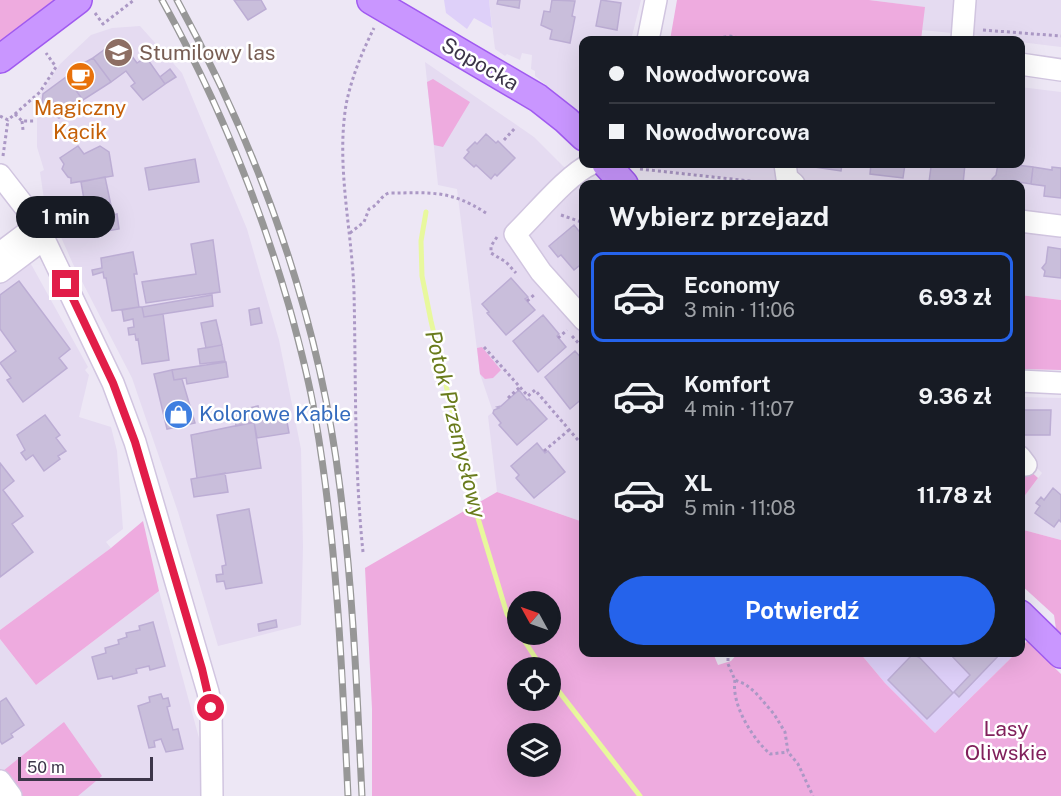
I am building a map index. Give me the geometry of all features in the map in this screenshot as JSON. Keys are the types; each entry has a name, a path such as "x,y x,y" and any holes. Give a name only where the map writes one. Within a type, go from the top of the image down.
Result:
{"main road":[{"name":"Sopocka","path":"378,4 538,98 579,132"},
{"path":"0,59 87,8"},
{"path":"1025,619 1061,654"}],"street":[{"path":"649,36 656,0"},
{"path":"963,35 965,0"},
{"path":"1025,65 1061,70"},
{"path":"2,166 40,232 113,383 135,442 208,692 211,708 212,796"},
{"path":"575,325 515,234 582,168"},
{"path":"1025,222 1061,226"},
{"path":"0,252 40,232"},
{"path":"0,272 40,232"},
{"path":"1025,381 1061,383"},
{"path":"0,781 11,796"}],"path":[{"path":"87,8 103,24 134,0"},
{"path":"363,552 358,496 353,257 345,183 344,141 346,104 378,4"},
{"path":"963,35 1061,36"},
{"path":"2,166 8,120 40,92 56,68 46,53"},
{"path":"15,114 22,122 23,130"},
{"path":"0,116 8,120"},
{"path":"22,122 34,121"},
{"path":"504,140 515,128"},
{"path":"620,172 721,180"},
{"path":"350,233 364,222 369,209 378,204 384,195 389,194 447,194 470,203 486,213"},
{"path":"527,302 535,294"},
{"path":"558,338 575,325"},
{"path":"484,347 527,397 535,390 579,441"},
{"path":"508,398 520,387"},
{"path":"544,451 569,430"},
{"path":"728,657 728,664 735,680 735,695 760,745 770,754 788,752"},
{"path":"735,680 745,684 774,714 785,732 788,752 798,764 813,796"}],"shaded area":[{"path":"444,0 489,0 492,28 474,18 467,29 446,13"},
{"path":"489,0 641,0 632,36 579,36 579,112 535,76 535,71 531,69 532,55 522,53 520,60 507,54 505,56 495,49"},
{"path":"869,0 1061,0 1061,47 1025,43 1025,36 981,36 922,30 924,7"},
{"path":"140,26 182,73 247,229 279,340 301,449 303,547 301,625 218,646 178,512 132,378 73,264 44,199 40,172 44,170 37,147 37,108 42,92 60,64 91,35 112,28"},
{"path":"425,62 534,137 579,182 579,521 497,492 488,416 493,412 480,374 457,189 438,185"},
{"path":"1025,88 1061,92 1061,300 1025,296 1025,180 744,180 644,168 1025,168"},
{"path":"21,246 88,367 85,370 89,375 79,417 111,427 117,451 123,529 106,542 111,548 0,630 0,262"},
{"path":"1025,397 1061,398 1061,540 1025,530 1025,495 1042,473 1025,456"},
{"path":"159,591 202,749 201,796 0,796 0,639 36,685"},
{"path":"863,657 1012,657 935,733 885,683"}],"green space":[{"path":"0,0 61,0 0,45"},
{"path":"677,0 869,0 925,7 921,36 671,36"},
{"path":"433,79 470,102 443,147 434,145 427,82"},
{"path":"1025,296 1061,300 1061,370 1025,369"},
{"path":"482,347 501,370 493,378 485,379 480,374 477,348"},
{"path":"1025,466 1038,478 1025,495"},
{"name":"Lasy Oliwskie","path":"497,492 579,521 579,657 715,657 718,665 731,661 734,657 863,657 885,683 935,733 1012,657 1025,657 1027,641 1061,674 1061,796 372,796 372,709 365,568"},
{"path":"143,521 159,591 36,685 0,639 0,630 111,548"},
{"path":"1025,530 1061,540 1061,634 1056,629 1054,615 1025,589"},
{"path":"64,722 102,776 78,796 21,796 3,771"}],"building":[{"path":"234,0 261,0 266,9 248,20"},
{"path":"498,0 520,0 519,8 497,4"},
{"path":"552,0 575,1 572,16 575,17 570,43 550,39 552,30 541,25 544,11 550,12"},
{"path":"601,0 621,3 617,30 596,26"},
{"path":"119,39 137,63 146,57 165,84 143,100 131,86 135,83 126,71 111,82 93,58"},
{"path":"93,58 111,82 83,100 66,77 80,63"},
{"path":"170,69 176,77 165,84 160,77"},
{"path":"66,77 83,100 59,118 48,112 42,103 43,94"},
{"path":"486,134 496,143 498,141 515,158 491,179 476,165 474,167 464,158 469,152 467,150 475,142 477,144"},
{"path":"78,146 84,154 100,146 109,152 113,176 71,183 71,178 62,169 64,164 60,158"},
{"path":"195,159 199,182 149,190 145,168"},
{"path":"1033,167 1031,184 1025,183 1025,180 993,180 997,168"},
{"path":"1033,167 1052,170 1052,167 1061,168 1061,198 1044,196 1045,186 1031,184"},
{"path":"821,168 841,168 841,171"},
{"path":"871,168 904,168 903,178 870,174"},
{"path":"931,168 965,168 963,180 929,180"},
{"path":"105,177 113,215 117,214 119,229 84,235 81,218 87,217 81,182"},
{"path":"574,225 579,231 579,266 574,270 561,255 558,257 549,246"},
{"path":"213,240 220,292 146,303 142,282 196,274 191,244"},
{"path":"1048,247 1061,249 1061,278 1044,276 1045,271 1042,268 1046,263"},
{"path":"133,252 139,307 112,311 106,278 103,272 93,275 92,270 102,268 101,258"},
{"path":"511,278 528,297 525,299 535,310 506,335 482,304"},
{"path":"19,281 70,349 59,358 67,368 23,402 7,380 11,378 0,363 16,351 0,329 0,295"},
{"path":"212,295 213,306 144,317 142,307"},
{"path":"142,307 144,317 163,314 169,360 142,364 138,339 136,340 135,334 129,335 128,328 134,327 133,319 124,321 122,310"},
{"path":"259,308 262,323 251,325 249,310"},
{"path":"543,315 559,334 557,336 566,347 538,372 513,341"},
{"path":"216,320 222,345 206,348 201,323"},
{"path":"222,345 225,361 200,364 198,349"},
{"path":"575,351 579,355 579,401 570,409 545,377"},
{"path":"226,362 228,377 187,384 186,378 174,380 172,370"},
{"path":"172,370 174,380 182,379 195,423 167,429 154,374"},
{"path":"519,390 547,419 517,445 499,425 501,423 493,413 499,408 497,407"},
{"path":"258,406 261,421 236,426 234,411"},
{"path":"1025,410 1051,410 1050,435 1025,435"},
{"path":"45,415 60,435 56,438 66,451 58,456 60,459 44,471 33,455 26,460 21,453 25,450 17,435"},
{"path":"286,416 289,433 257,438 254,422"},
{"path":"254,422 261,468 197,478 191,435"},
{"path":"537,443 545,453 548,451 565,472 534,498 516,478 519,475 511,466"},
{"path":"0,463 14,481 3,490 23,516 12,524 33,552 0,577"},
{"path":"225,473 228,492 194,497 191,479"},
{"path":"1053,488 1061,495 1061,522 1059,520 1054,527 1035,513 1040,506 1036,503 1041,497 1044,500"},
{"path":"249,509 262,583 226,589 224,581 217,582 216,575 223,574 222,566 226,565 217,515"},
{"path":"276,620 277,627 259,631 258,624"},
{"path":"153,622 165,666 150,670 149,666 136,669 137,673 113,679 112,676 98,679 92,657 106,653 105,648 119,644 118,640 127,637 126,633 140,630 139,626"},
{"path":"910,657 918,657 953,693 927,719 888,680"},
{"path":"953,657 997,657 959,697 954,692 970,675"},
{"path":"161,694 163,699 168,698 170,706 167,707 173,730 178,729 183,749 166,752 161,739 154,741 155,747 149,748 138,706 150,702 149,697"},
{"path":"6,698 24,725 11,734 13,737 2,744 0,741 0,702"}],"waterway":[{"name":"Potok Przemysłowy","path":"426,212 421,241 422,276 431,321 474,505 507,614"},
{"name":"Potok Przemysłowy","path":"527,645 535,657"},
{"name":"Potok Przemysłowy","path":"561,694 640,796"}],"railway":[{"path":"162,0 218,111 249,187 277,266 307,374 322,463 334,558 348,796"},
{"path":"177,0 235,116 260,176 282,236 317,361 330,424 344,526 354,642 362,796"}],"place":[{"name":"Stumilowy las","path":"118,53"},
{"name":"Magiczny Kącik","path":"80,77"},
{"name":"Kolorowe Kable","path":"178,414"}],"route":[{"path":"66,284 113,383 135,442 202,669 211,708"}]}
